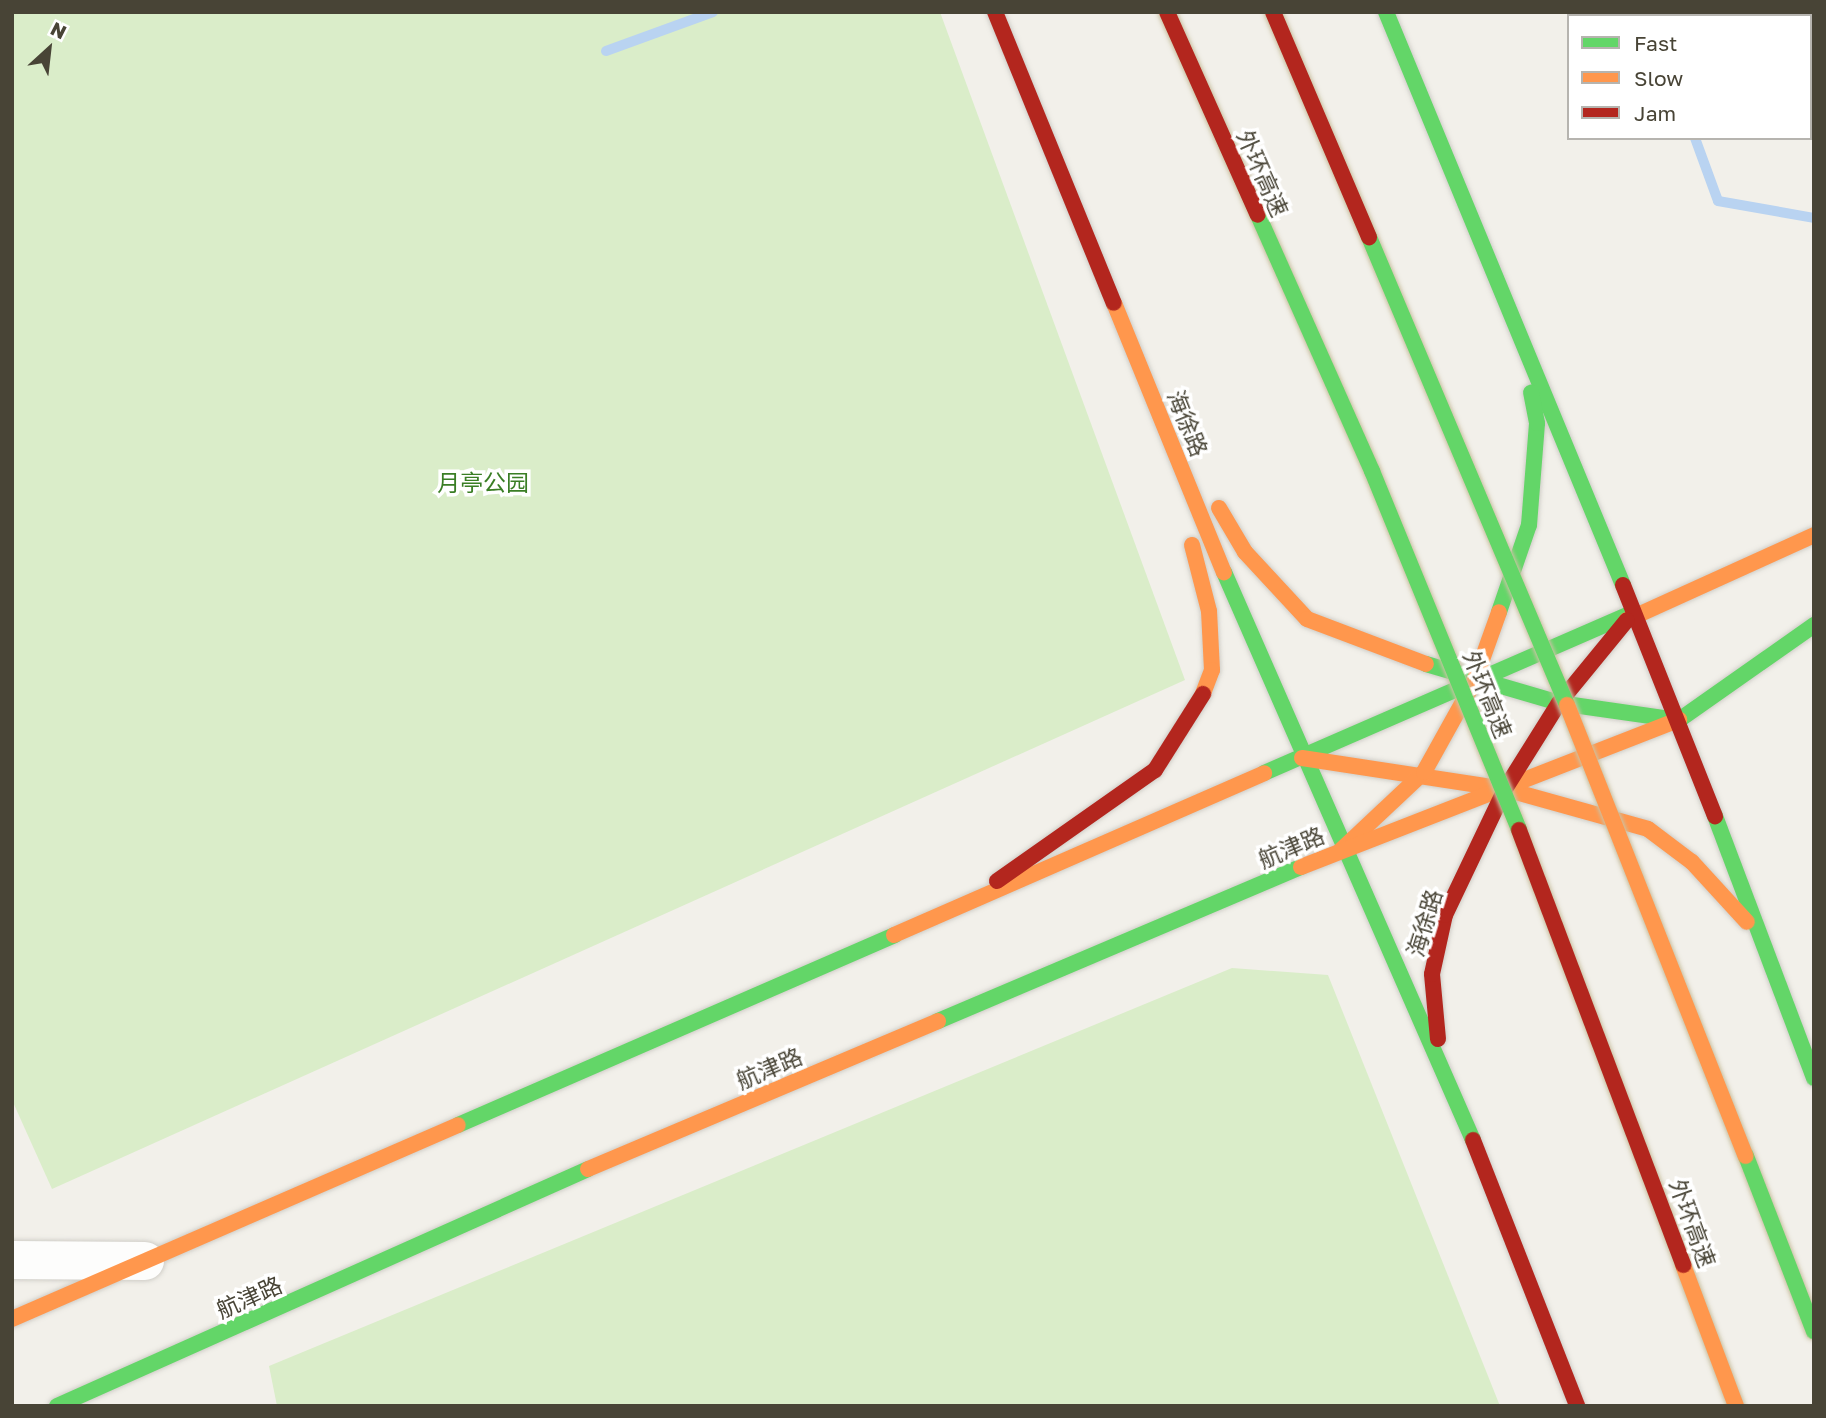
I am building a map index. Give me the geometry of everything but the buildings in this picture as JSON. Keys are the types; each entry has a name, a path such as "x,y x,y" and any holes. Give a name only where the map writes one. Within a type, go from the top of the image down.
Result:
{"main road":[{"name":"海徐路","path":"995,12 1302,758 1467,1126"},
{"name":"外环高速","path":"1167,12 1372,471 1514,817 1735,1406"},
{"path":"1273,12 1605,793 1814,1331"},
{"path":"1386,12 1679,720 1814,1078"},
{"path":"1341,850 1424,772 1474,682 1529,525 1537,423 1515,325"},
{"path":"1155,404 1245,552 1307,619 1474,682 1559,704 1679,720"},
{"path":"957,910 1155,770 1195,715 1212,670 1209,611 1155,404"},
{"path":"12,1319 1814,535"},
{"name":"海徐路","path":"1577,1406 1467,1126 1435,1031 1432,974 1445,915 1505,789 1559,704 1634,612"},
{"name":"航津路","path":"57,1406 119,1392 544,1188 1341,850 1679,720 1814,625"},
{"path":"1302,758 1424,772 1505,789 1648,829 1692,862 1760,937"}],"street":[{"path":"12,1260 145,1261"}],"green space":[{"name":"月亭公园","path":"12,12 940,12 1185,680 52,1189 12,1100"},
{"path":"1232,968 1328,975 1500,1406 277,1406 269,1366"}],"waterway":[{"path":"606,51 713,12"},
{"path":"1696,140 1718,201 1814,218"}],"traffic: fast":[{"path":"1386,12 1623,585"},
{"path":"1258,215 1372,471 1519,830"},
{"path":"1369,237 1567,705"},
{"path":"1499,612 1529,525 1537,423 1531,393"},
{"path":"1224,572 1473,1140"},
{"path":"1264,773 1634,612"},
{"path":"1426,664 1559,703 1679,720 1814,625"},
{"path":"1715,816 1814,1078"},
{"path":"938,1021 1301,867"},
{"path":"458,1125 894,935"},
{"path":"1746,1156 1814,1331"},
{"path":"57,1406 588,1169"}],"traffic: slow":[{"path":"1114,303 1224,572"},
{"path":"1219,508 1245,552 1307,619 1426,664"},
{"path":"1627,620 1814,535"},
{"path":"1192,545 1209,611 1212,670 1203,694"},
{"path":"1341,850 1424,772 1474,682 1499,612"},
{"path":"1567,705 1746,1156"},
{"path":"1301,867 1679,720"},
{"path":"1302,758 1505,789 1648,829 1692,862 1747,922"},
{"path":"894,935 1264,773"},
{"path":"588,1169 938,1021"},
{"path":"12,1319 458,1125"},
{"path":"1683,1265 1736,1406"}],"traffic: jam":[{"path":"995,12 1114,303"},
{"path":"1167,12 1258,215"},
{"path":"1273,12 1369,237"},
{"path":"1623,585 1715,816"},
{"path":"1438,1039 1432,974 1445,915 1505,789 1559,703 1627,620"},
{"path":"997,881 1155,770 1203,694"},
{"path":"1519,830 1683,1265"},
{"path":"1473,1140 1577,1406"}]}
